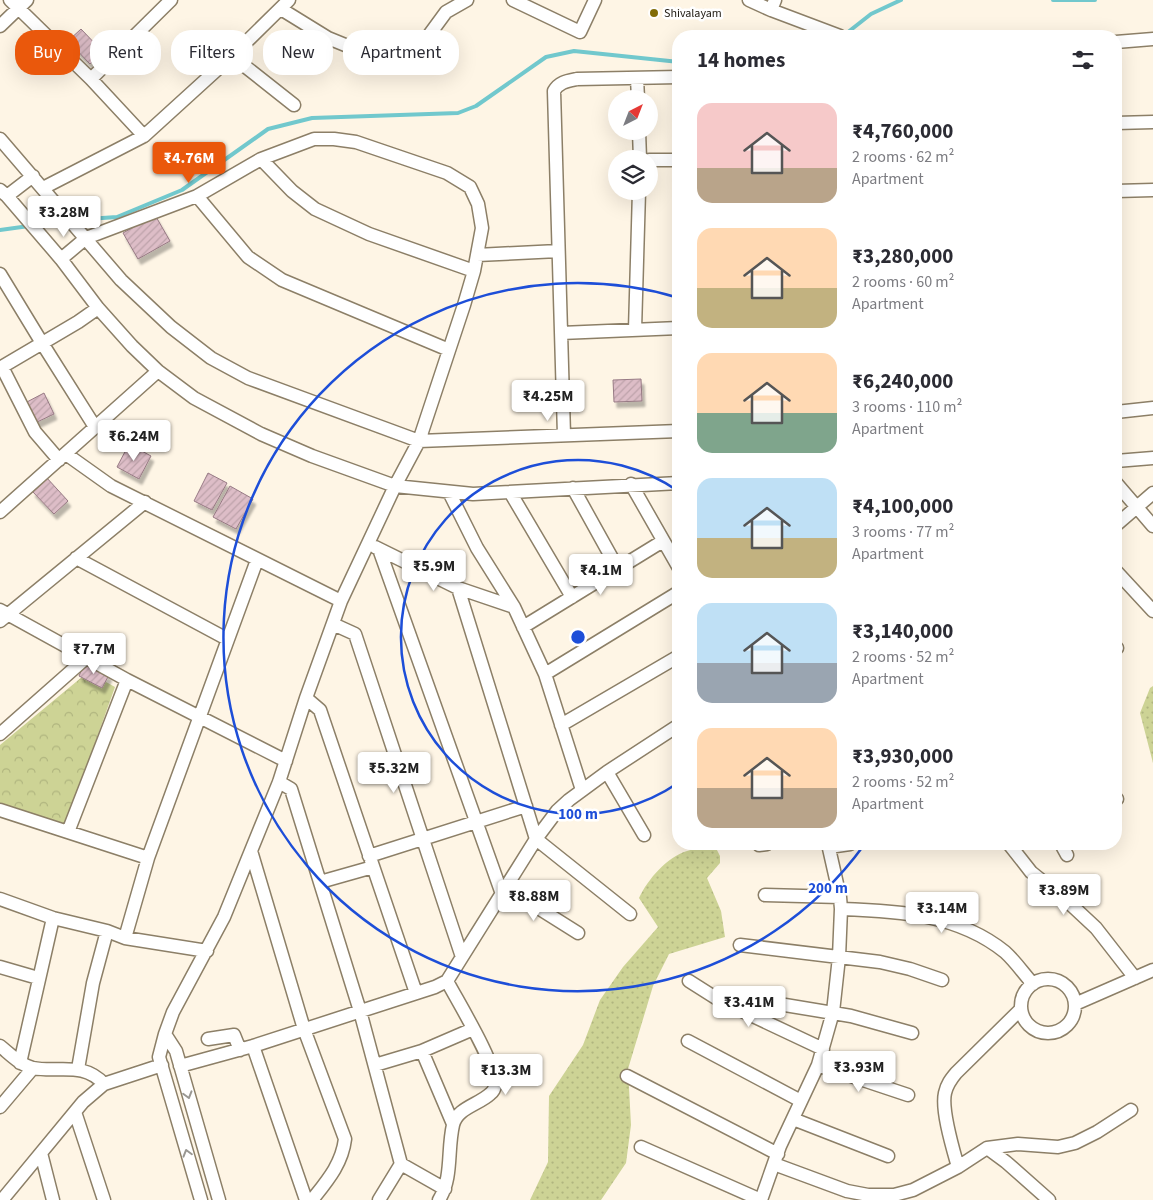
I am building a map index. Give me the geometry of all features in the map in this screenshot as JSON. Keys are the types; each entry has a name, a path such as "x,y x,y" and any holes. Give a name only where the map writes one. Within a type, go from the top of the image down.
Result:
{"street":[{"path":"91,79 172,0"},
{"path":"430,30 446,6 467,0"},
{"path":"513,0 580,32 595,0"},
{"path":"749,0 773,5 826,30"},
{"path":"0,26 18,3 144,136"},
{"path":"253,35 285,4 328,38 343,44"},
{"path":"1122,42 1153,40"},
{"path":"253,73 294,106"},
{"path":"43,188 144,136 211,75"},
{"path":"564,435 554,92 556,87 562,82 577,79 672,77"},
{"path":"637,78 638,90"},
{"path":"1122,123 1153,122"},
{"path":"0,139 121,280 156,314 211,358 248,378 419,441 672,431"},
{"path":"61,259 86,238 197,196 261,159 314,139 356,142 447,173 470,187 478,204 482,228 474,271 419,441 395,486 373,546 341,601 306,698 279,782 224,918 207,951 182,991 165,1034 159,1057 201,1200"},
{"path":"261,159 292,191 315,209 369,234 474,271"},
{"path":"658,160 672,160"},
{"path":"33,176 4,193 61,259 98,308 132,346 158,371 194,398 262,434 312,456 395,486 473,494 672,483"},
{"path":"1122,191 1153,190"},
{"path":"197,196 248,257 282,280 449,350"},
{"path":"635,330 639,200"},
{"path":"477,256 558,251"},
{"path":"0,274 95,427"},
{"path":"98,308 42,344 1,367 35,432 62,457 112,486 341,601"},
{"path":"561,333 672,328"},
{"path":"0,512 158,371"},
{"path":"1122,411 1153,408"},
{"path":"1122,461 1153,458"},
{"path":"631,484 672,556"},
{"path":"573,488 618,569"},
{"path":"1122,491 1153,526"},
{"path":"449,492 478,548 514,607 545,674 582,790"},
{"path":"510,492 572,597"},
{"path":"1122,520 1153,493"},
{"path":"145,502 2,615 286,761"},
{"path":"523,627 663,541"},
{"path":"373,546 458,588 514,607"},
{"path":"373,546 503,890 578,933"},
{"path":"76,558 228,639"},
{"path":"125,938 148,858 257,560"},
{"path":"1122,578 1153,612"},
{"path":"458,588 536,839 630,914"},
{"path":"545,674 672,596"},
{"path":"333,624 355,634 462,957"},
{"path":"0,734 86,658"},
{"path":"561,724 672,660"},
{"path":"68,832 127,680"},
{"path":"306,698 320,710 416,993"},
{"path":"180,1066 253,1046 436,987 447,981 536,839 557,811 582,790 672,730"},
{"path":"608,772 644,835"},
{"path":"279,782 291,789 360,1011 401,1164 442,1195 453,1124 469,1106 488,1096 493,1091 495,1084 487,1056 447,981"},
{"path":"320,882 423,838 526,806"},
{"path":"0,810 148,858"},
{"path":"641,1147 761,1200 776,1159 818,1065 833,1012 839,958 841,903 830,850"},
{"path":"1014,850 1031,872 1066,900 1096,928 1135,978"},
{"path":"251,851 304,1029 345,1139 344,1152 337,1168 312,1200"},
{"path":"765,895 925,915 952,922 974,931 1007,953 1033,984"},
{"path":"0,899 53,918 107,931 125,938 207,951"},
{"path":"20,1063 53,918"},
{"path":"78,1069 93,983 107,931"},
{"path":"740,945 880,962 910,969 942,980"},
{"path":"0,967 38,978"},
{"path":"1075,1004 1153,970"},
{"path":"1045,979 1054,980 1062,983 1073,996 1075,1004 1074,1013 1070,1022 1064,1028 1055,1032 1037,1031 1024,1018 1021,1010 1024,994 1033,984 1045,979"},
{"path":"688,981 719,1000 823,1049"},
{"path":"738,1009 766,1003 833,1012 912,1033"},
{"path":"958,1167 945,1107 944,1095 948,1083 956,1072 1021,1010"},
{"path":"374,1065 422,1051 473,1030"},
{"path":"165,1034 176,1052 219,1200"},
{"path":"208,1039 234,1035 240,1050"},
{"path":"688,1041 802,1101"},
{"path":"0,1046 20,1063 33,1068 78,1069 98,1077 104,1084"},
{"path":"253,1046 306,1200"},
{"path":"422,1051 453,1124"},
{"path":"2,1196 84,1102 104,1084 162,1065"},
{"path":"818,1065 908,1095"},
{"path":"0,1107 33,1068"},
{"path":"627,1076 776,1159 847,1190 868,1195 894,1195 913,1190 958,1167 987,1148 1018,1144 1058,1147 1075,1143 1097,1132 1131,1110"},
{"path":"75,1112 104,1200"},
{"path":"793,1119 888,1156"},
{"path":"987,1148 1049,1200"},
{"path":"41,1153 53,1200"},
{"path":"379,1200 401,1164"}],"green space":[{"path":"88,672 115,687 65,827 0,808 0,745"},
{"path":"1153,686 1153,763 1140,713 1150,688"},
{"path":"690,850 717,850 720,856 720,863 707,878 721,911 725,937 669,954 653,986 628,1069 631,1125 626,1163 601,1200 530,1200 548,1162 549,1096 583,1045 600,1000 623,967 658,927 639,898 647,883 665,863"}],"building":[{"path":"80,30 90,38 90,64 80,54"},
{"path":"155,215 170,241 138,259 123,233"},
{"path":"641,379 642,401 614,402 613,380"},
{"path":"44,393 54,414 35,423 25,403"},
{"path":"129,444 151,456 139,479 117,467"},
{"path":"208,473 227,483 212,510 194,501"},
{"path":"46,477 68,501 54,514 32,491"},
{"path":"230,486 253,499 236,529 213,517"},
{"path":"85,662 109,675 102,688 79,676"}],"waterway":[{"path":"851,30 871,14 901,0"},
{"path":"1053,0 1095,0"},
{"path":"73,220 117,217 182,190 268,129 312,118 458,113 476,106 546,57 574,51 672,61"},
{"path":"36,225 66,221"},
{"path":"0,230 29,226"}],"place":[{"name":"Shivalayam","path":"654,13"}]}
